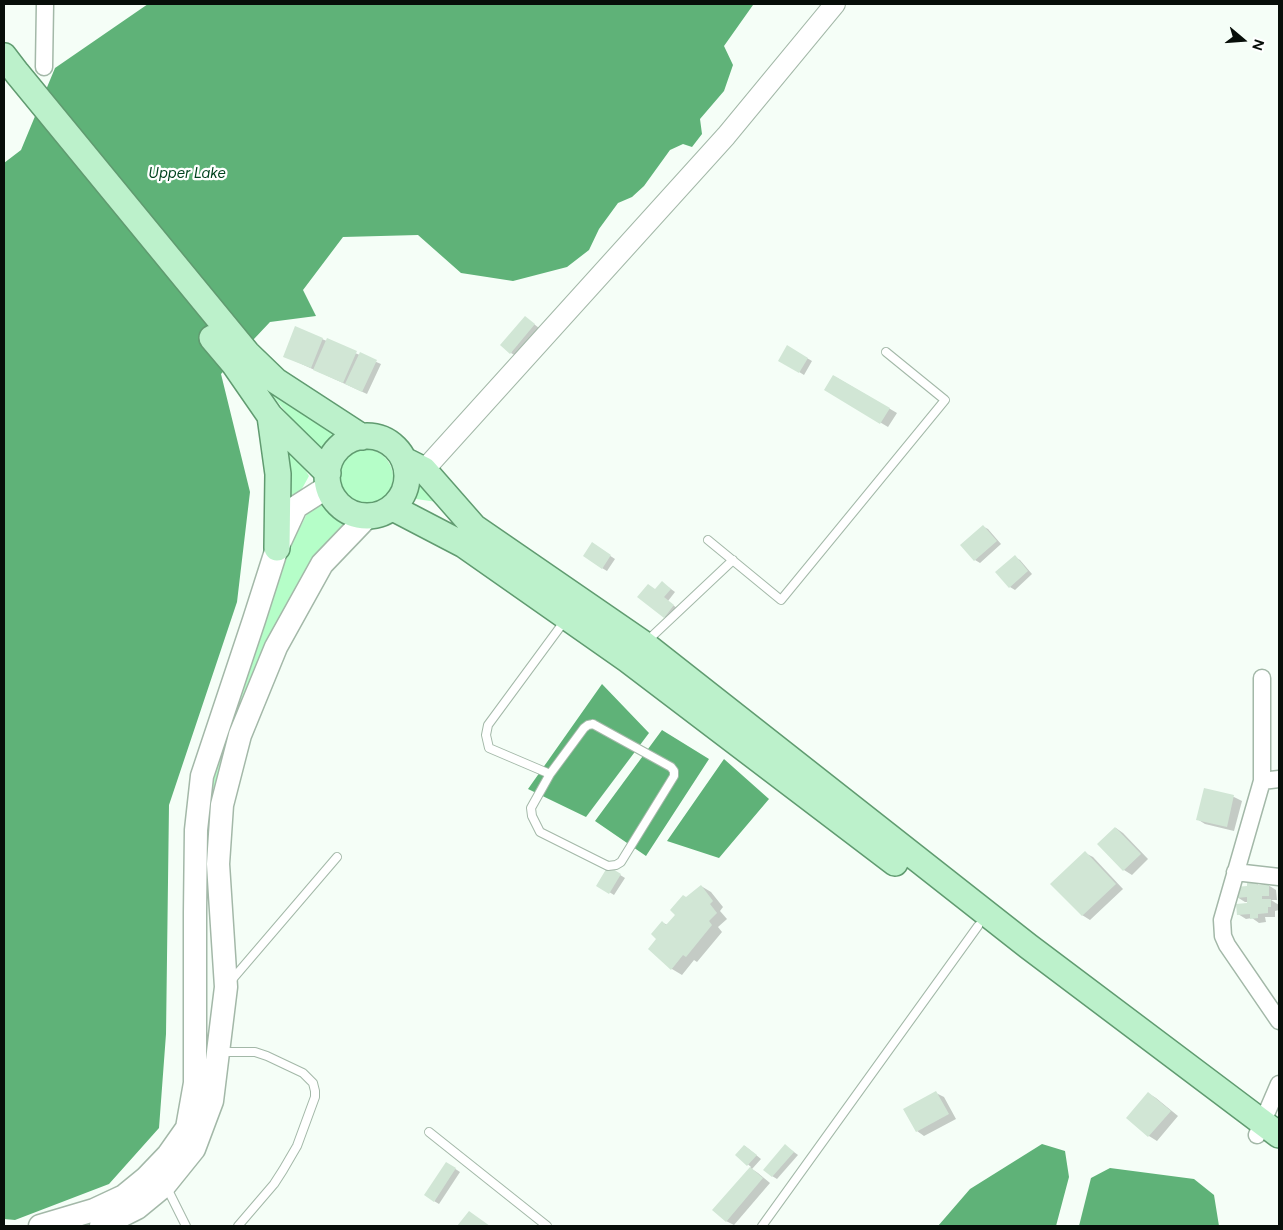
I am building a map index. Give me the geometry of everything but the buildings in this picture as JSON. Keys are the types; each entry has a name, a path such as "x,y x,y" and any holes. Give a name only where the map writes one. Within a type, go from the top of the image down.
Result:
{"main road":[{"path":"8,71 240,358 270,416 328,479 334,498 342,508 354,514 367,517 393,508 401,498 406,486 407,473 414,465"},
{"path":"240,358 362,437"},
{"path":"270,416 278,474 277,548"},
{"path":"40,1226 94,1210 124,1196 146,1178 168,1155 187,1128 195,1083 196,839 202,776 277,548 296,507 328,479 331,460 338,449 349,441 362,437 375,437 387,441 414,465 474,527 636,652 1036,952 1266,1131 1279,1150"},
{"path":"393,508 464,545 567,618 636,652 978,926 1141,1040 1266,1131"},
{"path":"101,1226 137,1208 165,1184 194,1149 212,1101 226,987 218,864 222,805 240,734 276,647 322,564 367,517"}],"street":[{"path":"44,67 45,4"},
{"path":"414,465 704,161 835,4"},
{"path":"1262,678 1262,781 1222,920 1223,936 1227,945 1279,1021"},
{"path":"1262,781 1279,779"},
{"path":"1235,872 1279,877"},
{"path":"1266,1131 1279,1084"}],"lane":[{"path":"708,540 781,600 945,400 886,352"},
{"path":"636,652 732,560"},
{"path":"550,774 489,748 486,734 488,725 567,618"},
{"path":"593,724 671,767 674,771 674,776 621,862 608,866 540,832 532,816 531,808 550,774 584,728 593,724"},
{"path":"226,987 337,857"},
{"path":"762,1226 978,926"},
{"path":"218,1052 255,1052 267,1056 303,1073 313,1083 316,1092 297,1146 274,1184 238,1226"},
{"path":"429,1132 547,1226"},
{"path":"165,1184 186,1226"}],"shaded area":[{"path":"250,367 344,434 335,440 321,459 300,430"},
{"path":"286,441 309,476 288,514"},
{"path":"365,449 376,451 385,457 391,466 393,477 391,488 385,497 376,503 365,505 354,503 345,497 339,488 337,477 339,466 345,457 354,451"},
{"path":"421,476 444,503 409,498 412,485"},
{"path":"320,492 347,522 219,789 209,787 262,620 292,543"}],"water":[{"name":"Upper Lake","path":"148,4 753,5 724,46 733,65 724,91 700,119 702,134 692,147 683,144 670,150 644,186 632,197 618,203 599,229 589,250 567,267 513,281 461,273 418,235 343,237 303,290 316,316 270,322 221,374 250,492 237,602 169,805 166,1034 159,1128 109,1184 15,1220 4,1219 4,163 21,150 55,68"},
{"path":"602,684 649,733 586,817 528,789"},
{"path":"662,730 709,759 646,856 595,821"},
{"path":"724,759 769,799 719,858 667,841"},
{"path":"1042,1144 1065,1151 1069,1177 1056,1226 938,1226 970,1189"},
{"path":"1110,1168 1194,1179 1214,1195 1219,1226 1079,1226 1091,1178"}]}
